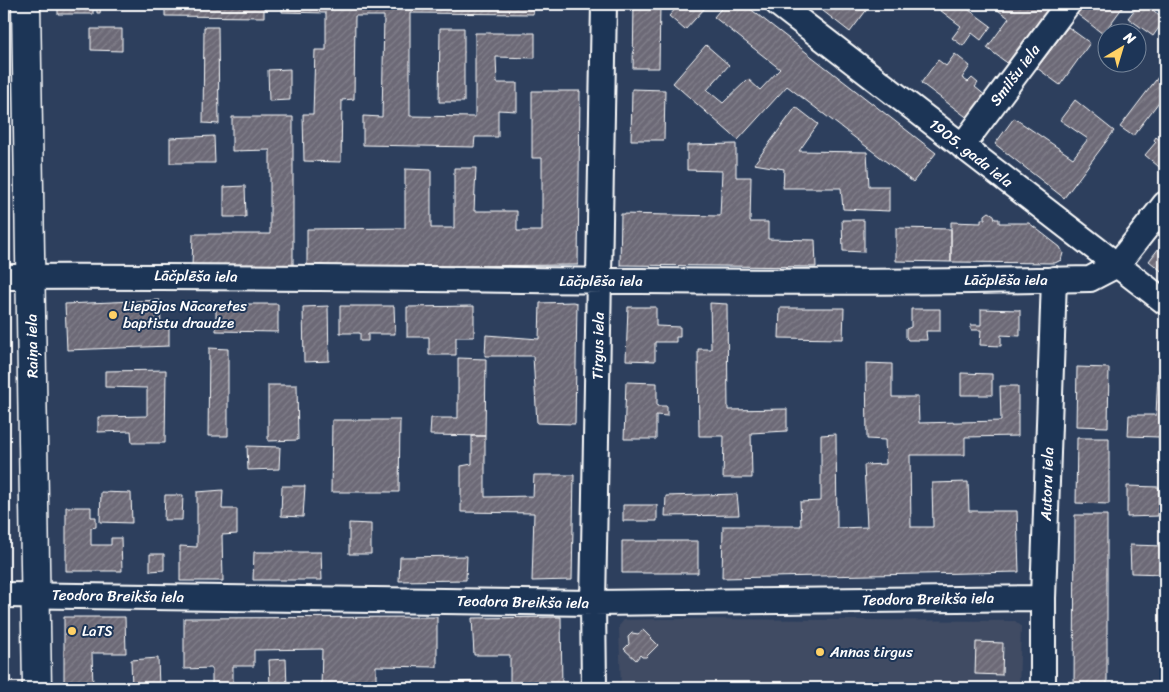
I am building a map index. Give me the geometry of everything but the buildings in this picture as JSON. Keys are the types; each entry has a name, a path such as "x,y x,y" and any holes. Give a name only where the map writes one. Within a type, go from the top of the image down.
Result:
{"main road":[{"name":"Raiņa iela","path":"26,4 37,688"}],"street":[{"name":"Tirgus iela","path":"594,688 593,603 604,4"},
{"name":"1905. gada iela","path":"778,4 1165,302"},
{"name":"Smilšu iela","path":"962,146 1068,4"},
{"name":"Lāčplēša iela","path":"4,277 147,275 599,281 1090,278 1117,266 1165,204"},
{"name":"Autoru iela","path":"1043,688 1043,598 1054,279"},
{"name":"Teodora Breikša iela","path":"4,595 593,603 1043,598"}],"shaded area":[{"name":"Annas tirgus","path":"624,620 1015,621 1021,626 1019,688 621,688 619,626"}],"place":[{"name":"Liepājas Nācaretes baptistu draudze","path":"113,315"},
{"name":"LaTS","path":"72,631"},
{"name":"Annas tirgus","path":"820,652"}]}
